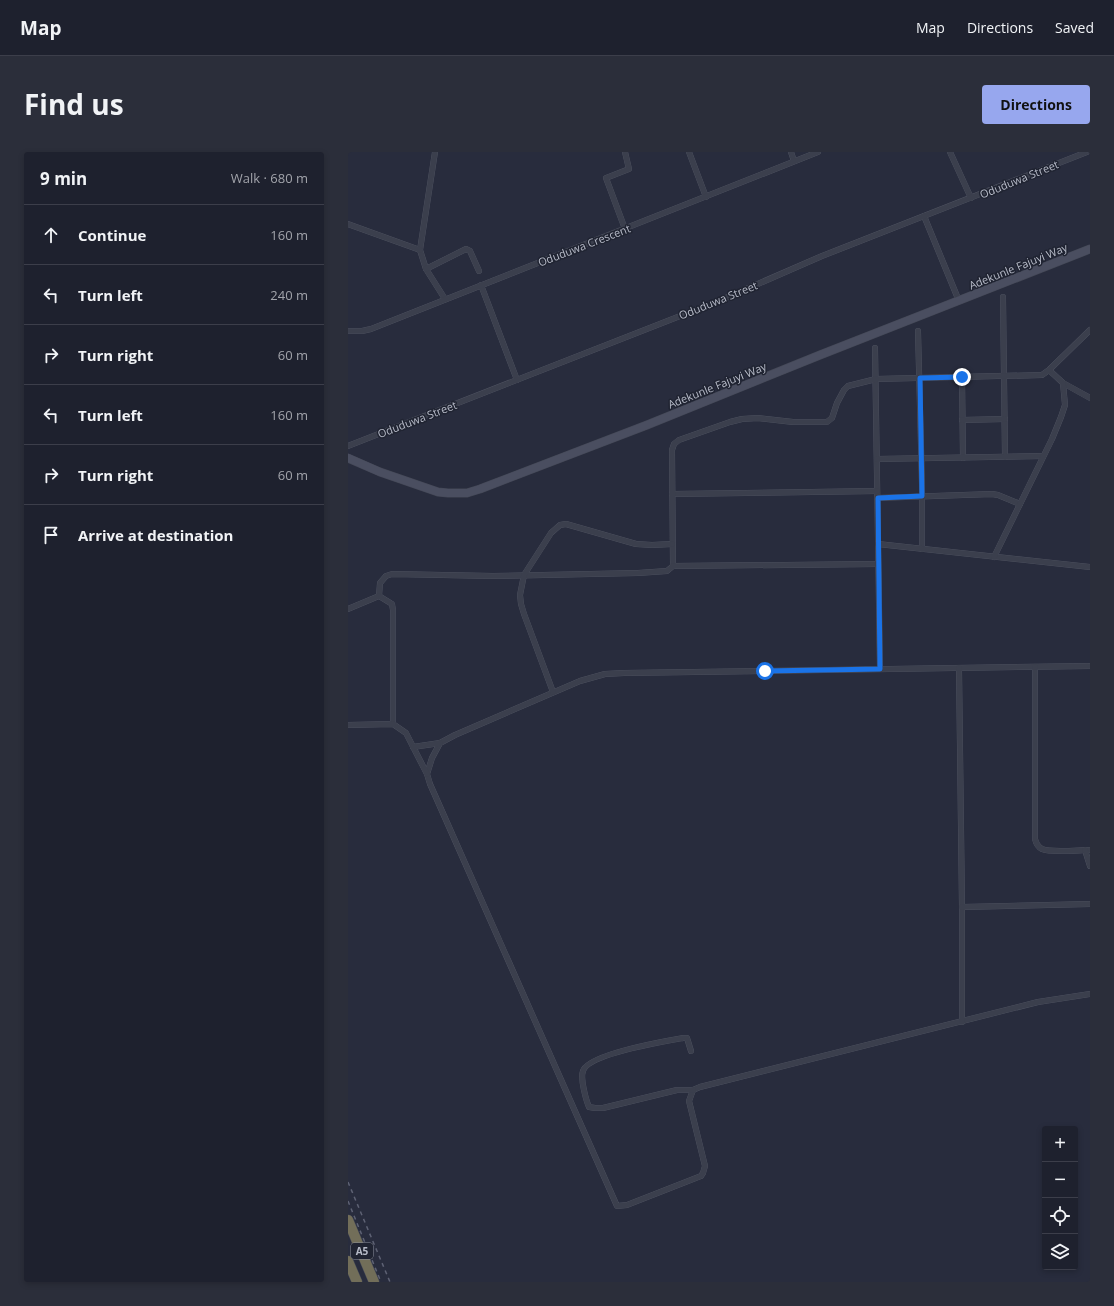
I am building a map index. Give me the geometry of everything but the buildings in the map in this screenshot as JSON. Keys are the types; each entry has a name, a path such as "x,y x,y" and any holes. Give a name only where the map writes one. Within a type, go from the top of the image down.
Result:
{"highway":[{"name":"A5","path":"348,1220 364,1255 374,1282"},
{"name":"A5","path":"348,1261 353,1276"}],"street":[{"path":"435,152 420,250 426,269 445,299"},
{"path":"625,152 629,169 606,178 625,229"},
{"path":"689,152 706,197"},
{"path":"790,152 794,161"},
{"name":"Oduduwa Crescent","path":"348,331 362,331 371,329 818,152"},
{"path":"950,152 971,198"},
{"name":"Oduduwa Street","path":"348,446 714,303 822,256 1087,152"},
{"path":"924,216 959,301"},
{"path":"348,224 420,250"},
{"path":"426,269 466,249 470,251 479,271"},
{"name":"Adekunle Fajuyi Way","path":"348,458 428,489 448,493 467,493 647,425 1090,249"},
{"path":"481,285 517,380"},
{"path":"1003,297 1005,457"},
{"path":"673,566 672,450 674,444 680,440 742,419 758,418 799,422 827,422 832,418 837,403 848,386 876,379 1042,375 1090,330"},
{"path":"918,331 922,549"},
{"path":"876,348 880,669"},
{"path":"1049,370 1063,383 1090,398"},
{"path":"962,377 963,458"},
{"path":"994,557 1052,439 1065,405 1063,383"},
{"path":"962,420 1004,419"},
{"path":"877,459 1043,456"},
{"path":"672,494 877,491"},
{"path":"878,498 992,494 1020,504"},
{"path":"553,692 521,604 520,587 524,575 551,533 563,524 579,527 636,544 672,544"},
{"path":"878,544 1090,567"},
{"path":"379,596 380,583 386,576 392,574 459,576 660,573 667,571 673,566 878,564"},
{"path":"348,608 379,596"},
{"path":"379,596 392,604 393,610 393,724"},
{"path":"413,747 440,743 553,692 580,681 604,674 1090,666"},
{"path":"1035,667 1035,839 1037,845 1042,849 1088,850 1090,866"},
{"path":"959,668 962,1022"},
{"path":"348,725 393,724 406,733 427,774 430,784 617,1206 627,1205 701,1176 703,1173 705,1162 689,1101 693,1090"},
{"path":"427,774 432,758 440,743"},
{"path":"962,907 1090,904"},
{"path":"691,1051 689,1041 687,1038 683,1038 637,1047 611,1055 586,1066 583,1070 582,1076 586,1102 589,1107 603,1108 677,1090 693,1090 700,1086 1038,1002 1090,994"}],"railway":[{"path":"348,1182 390,1282"},
{"path":"348,1201 381,1282"}],"route":[{"path":"765,671 880,669 878,498 922,496 920,378 962,377"}]}
